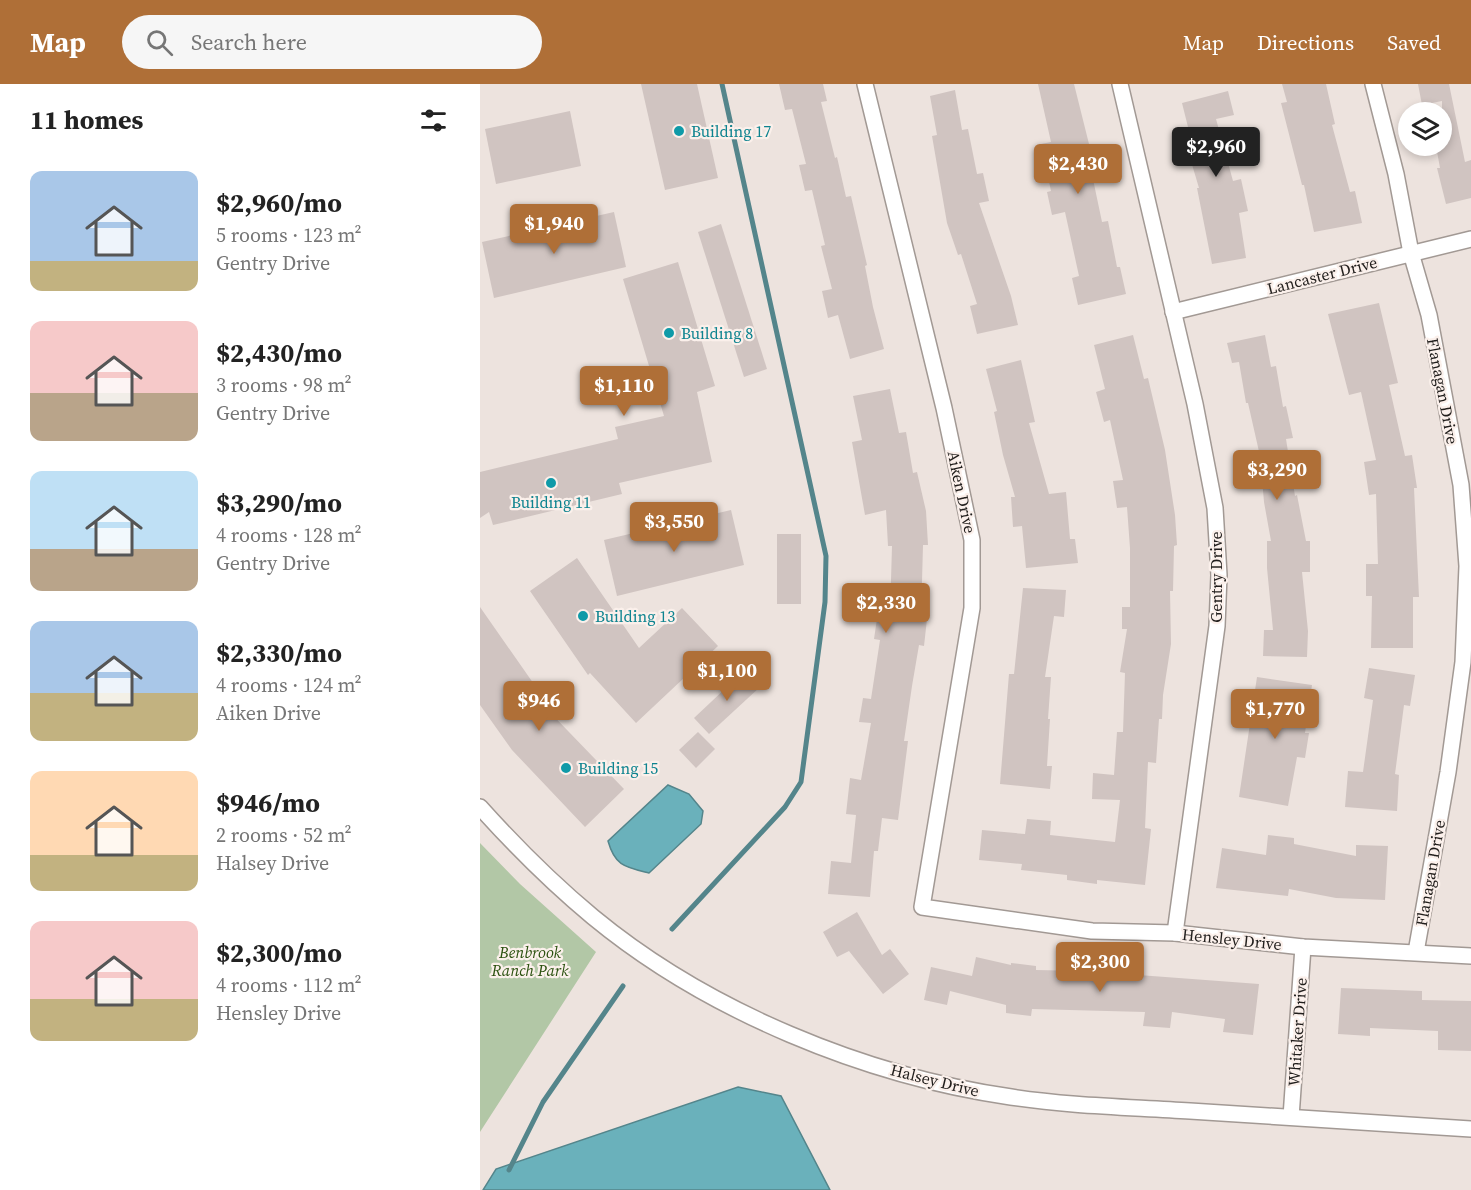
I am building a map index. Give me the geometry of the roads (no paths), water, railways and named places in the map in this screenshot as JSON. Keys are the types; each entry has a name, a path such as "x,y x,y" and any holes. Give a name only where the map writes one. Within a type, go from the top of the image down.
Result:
{"street":[{"name":"Aiken Drive","path":"866,84 944,408 972,540 972,608 922,907"},
{"name":"Gentry Drive","path":"1120,84 1195,404 1215,508 1219,574 1217,626 1175,933"},
{"name":"Flanagan Drive","path":"1373,84 1396,174 1411,252 1429,315 1461,485 1467,566 1463,662 1448,772 1416,952"},
{"name":"Lancaster Drive","path":"1173,312 1471,239"},
{"name":"Halsey Drive","path":"480,807 532,862 594,918 661,965 762,1021 834,1051 903,1074 1012,1097 1082,1104 1471,1129"},
{"name":"Hensley Drive","path":"922,907 1092,931 1175,933 1304,947 1471,956"},
{"name":"Whitaker Drive","path":"1291,1117 1304,947"}],"water":[{"path":"668,785 689,794 703,811 701,824 649,873 622,864 614,856 608,841"},
{"path":"738,1087 781,1096 830,1190 483,1190 496,1169"}],"waterway":[{"path":"672,929 785,807 801,782 825,602 826,556 722,84"},
{"path":"509,1170 543,1102 623,986"}],"place":[{"name":"Building 17","path":"679,131"},
{"name":"Building 8","path":"669,333"},
{"name":"Building 11","path":"551,483"},
{"name":"Building 13","path":"583,616"},
{"name":"Building 15","path":"566,768"}],"park label":[{"name":"Benbrook Ranch Park","path":"530,961"}]}
